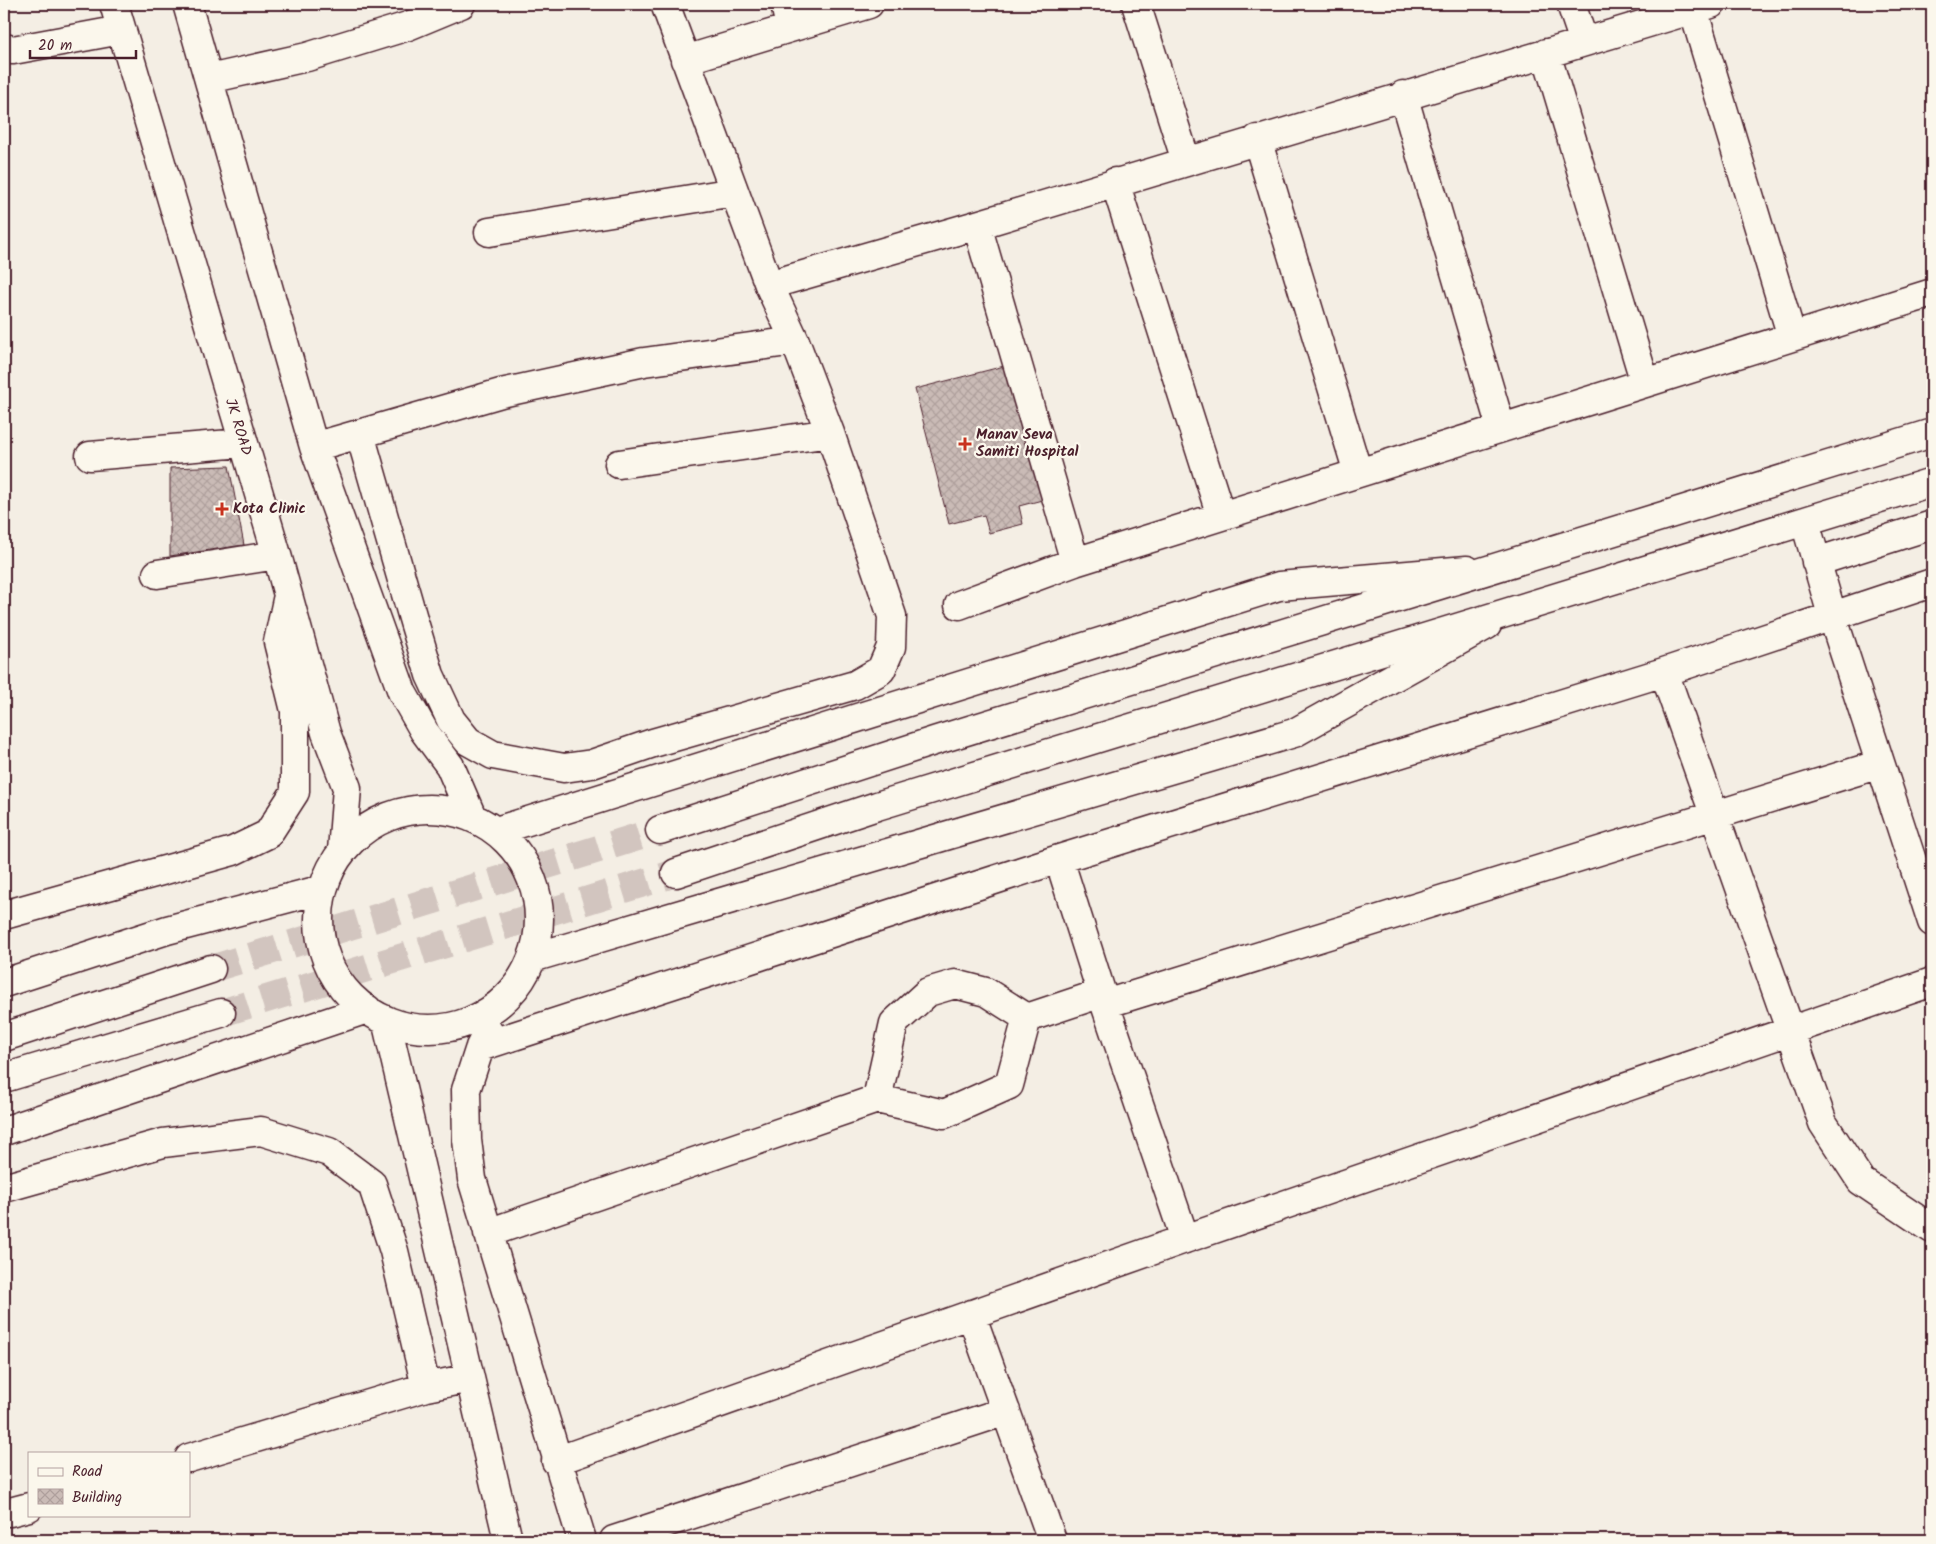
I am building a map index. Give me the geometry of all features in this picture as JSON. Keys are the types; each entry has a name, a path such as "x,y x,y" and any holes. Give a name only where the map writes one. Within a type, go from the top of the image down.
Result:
{"street":[{"name":"JK ROAD","path":"114,4 242,443 277,555 326,733 347,788 342,851"},
{"path":"187,4 314,447 402,692 424,731 450,766 472,817"},
{"path":"209,79 316,54 408,26 461,4"},
{"path":"360,434 428,666 451,720 468,741 493,756 564,768 592,764 652,743 855,685 881,670 891,647 892,616 830,433 795,341 769,285 664,4"},
{"path":"685,60 788,16 869,4"},
{"path":"1136,4 1186,161"},
{"path":"1571,4 1584,42"},
{"path":"769,285 977,225 1702,6 1792,337"},
{"path":"4,48 13,50 122,30"},
{"path":"1546,53 1645,383"},
{"path":"1403,96 1501,428"},
{"path":"1257,139 1358,473"},
{"path":"1116,182 1220,516"},
{"path":"489,232 734,192"},
{"path":"977,225 1075,562"},
{"path":"959,604 1075,562 1932,293"},
{"path":"314,447 501,393 644,362 795,341"},
{"path":"618,464 830,433"},
{"path":"660,830 937,740 1924,435"},
{"path":"90,456 242,443"},
{"path":"676,872 859,812 1930,482"},
{"path":"1804,522 1832,615 1932,922"},
{"path":"1816,562 1932,525"},
{"path":"156,574 277,555"},
{"path":"496,831 1279,586 1493,568"},
{"path":"480,1047 1059,859 1664,672 1932,583"},
{"path":"4,915 233,851 268,834 295,792 295,711 278,642 288,596"},
{"path":"532,958 1294,733 1514,609"},
{"path":"1664,672 1822,1123 1861,1181 1932,1229"},
{"path":"877,1099 894,1022 928,992 955,984 986,992 1027,1018 1104,998 1880,764"},
{"path":"505,999 479,1018 449,1027 417,1028 376,1015 347,992 331,969 322,943 319,916 323,889 331,869 342,851 368,826 401,812 437,808 472,817 496,831 521,856 535,888 540,924 532,958 521,980 505,999 480,1047 466,1090 467,1140 472,1179 556,1461 582,1540"},
{"path":"1059,859 1185,1239"},
{"path":"4,983 167,930 323,889"},
{"path":"4,1037 211,969"},
{"path":"556,1461 1185,1239 1932,982"},
{"path":"4,1078 221,1013"},
{"path":"4,1131 376,1015"},
{"path":"376,1015 470,1378 508,1540"},
{"path":"488,1233 877,1099 944,1114 1009,1085 1027,1018"},
{"path":"4,1188 163,1143 261,1131 329,1152 372,1184 394,1251 426,1387"},
{"path":"970,1314 1052,1540"},
{"path":"190,1458 426,1387 470,1378"},
{"path":"614,1540 1006,1411"},
{"path":"4,1511 10,1512 28,1507"}],"building":[{"path":"1012,364 1046,499 1019,506 1023,524 989,533 984,515 949,524 915,389"},
{"path":"229,466 244,545 170,556 170,468"}],"tunnel":[{"path":"211,969 660,830"},
{"path":"221,1013 676,873"}],"place":[{"name":"Manav Seva Samiti Hospital","path":"965,444"},
{"name":"Kota Clinic","path":"222,509"}]}
